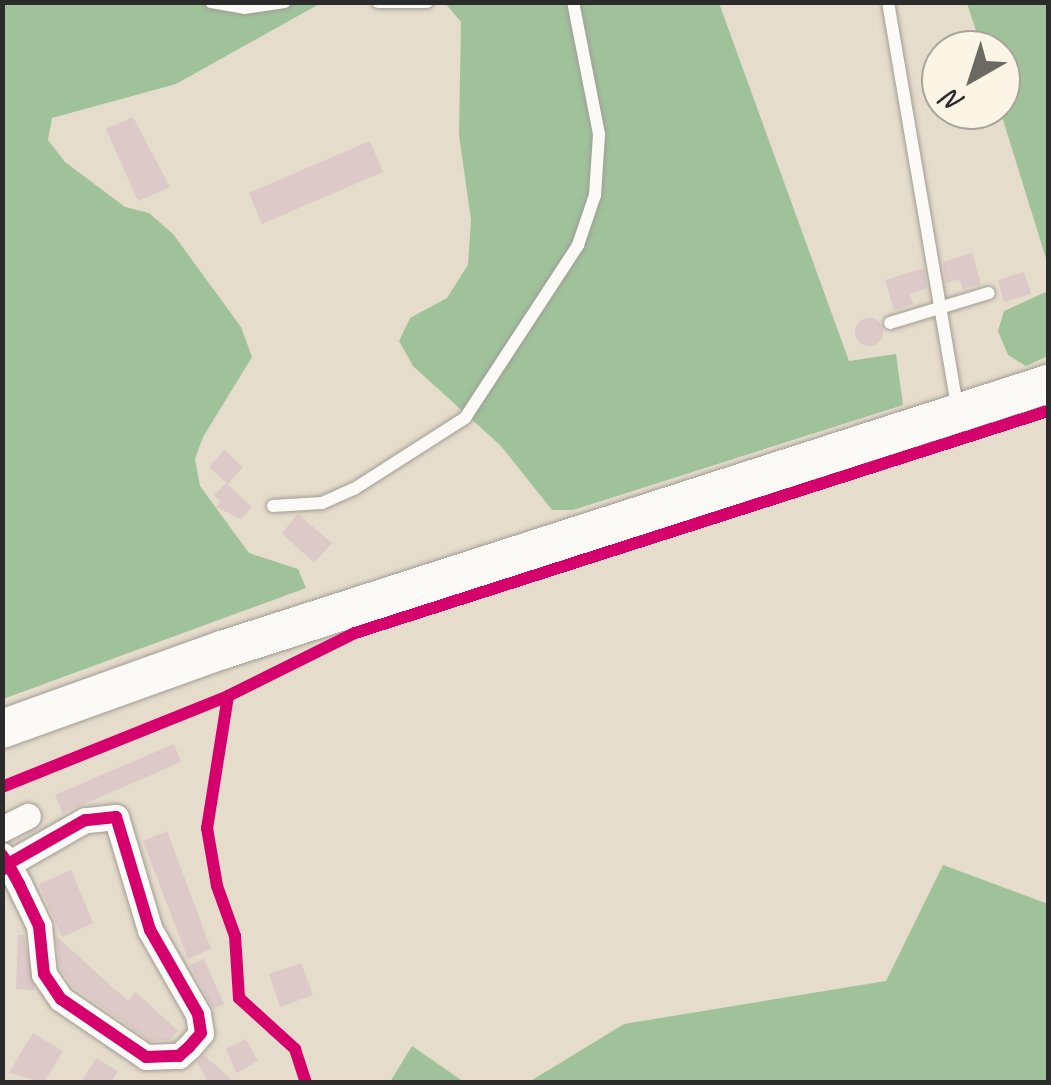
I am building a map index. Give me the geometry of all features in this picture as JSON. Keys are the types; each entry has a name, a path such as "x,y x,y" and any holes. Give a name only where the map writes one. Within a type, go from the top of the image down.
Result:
{"main road":[{"path":"2,729 222,650 1048,384"}],"street":[{"path":"104,813 116,817 150,930 198,1014 201,1032 190,1047 178,1056 146,1057 61,1000 44,974 39,926 4,863 85,820 104,813"},
{"path":"2,829 28,816"}],"lane":[{"path":"211,2 244,8 284,2"},
{"path":"378,2 426,2"},
{"path":"272,506 322,503 354,489 454,427 484,396 578,245 596,195 600,134 573,2"},
{"path":"888,2 958,412"},
{"path":"890,323 990,293"}],"green space":[{"path":"3,3 321,3 176,84 52,118 48,140 65,162 125,207 149,213 173,234 241,327 252,357 203,437 195,459 200,486 249,553 298,569 306,588 3,699"},
{"path":"445,3 719,3 849,361 896,354 903,405 573,510 552,510 501,446 413,366 399,341 410,318 447,298 468,265 471,220 459,135 461,22"},
{"path":"967,3 1048,3 1048,265 1006,130 1021,130 1021,30 976,30"},
{"path":"1048,291 1048,356 1026,366 1008,355 998,331 1004,311"},
{"path":"943,865 1048,904 1048,1082 529,1082 624,1024 886,981"},
{"path":"412,1046 464,1082 390,1082"}],"building":[{"path":"133,117 170,187 138,201 106,129"},
{"path":"370,141 383,172 262,224 249,193"},
{"path":"972,253 981,284 963,289 959,279 946,283 943,262"},
{"path":"924,268 927,288 910,294 913,304 894,310 885,280"},
{"path":"1024,272 1031,294 1004,302 998,280"},
{"path":"869,318 879,322 883,332 879,342 869,346 859,342 855,332 859,322"},
{"path":"224,450 243,467 228,484 209,467"},
{"path":"226,483 252,507 241,519 216,507 221,502 214,495"},
{"path":"298,514 332,543 314,563 282,533"},
{"path":"174,744 181,762 63,813 55,795"},
{"path":"167,831 211,949 188,959 143,841"},
{"path":"71,870 93,923 62,937 39,884"},
{"path":"18,935 24,935 35,990 16,989"},
{"path":"56,936 128,1001 136,992 178,1031 170,1040 151,1041 73,987 60,968"},
{"path":"204,959 224,1004 213,1009 190,965"},
{"path":"301,963 313,995 280,1007 269,974"},
{"path":"33,1033 63,1051 44,1082 9,1073"},
{"path":"246,1039 258,1061 236,1073 226,1049"},
{"path":"204,1055 234,1082 208,1082 197,1062"},
{"path":"96,1058 118,1071 111,1082 81,1082"}],"cycle path":[{"path":"2,787 228,696 355,633 1048,411"},
{"path":"228,696 207,828 217,886 235,936 239,998 295,1049 306,1082"},
{"path":"2,855 8,864 19,884 39,926 44,974 61,999 146,1057 179,1056 189,1047 201,1033 198,1014 150,930 116,817 85,820 8,864 2,870"}]}
